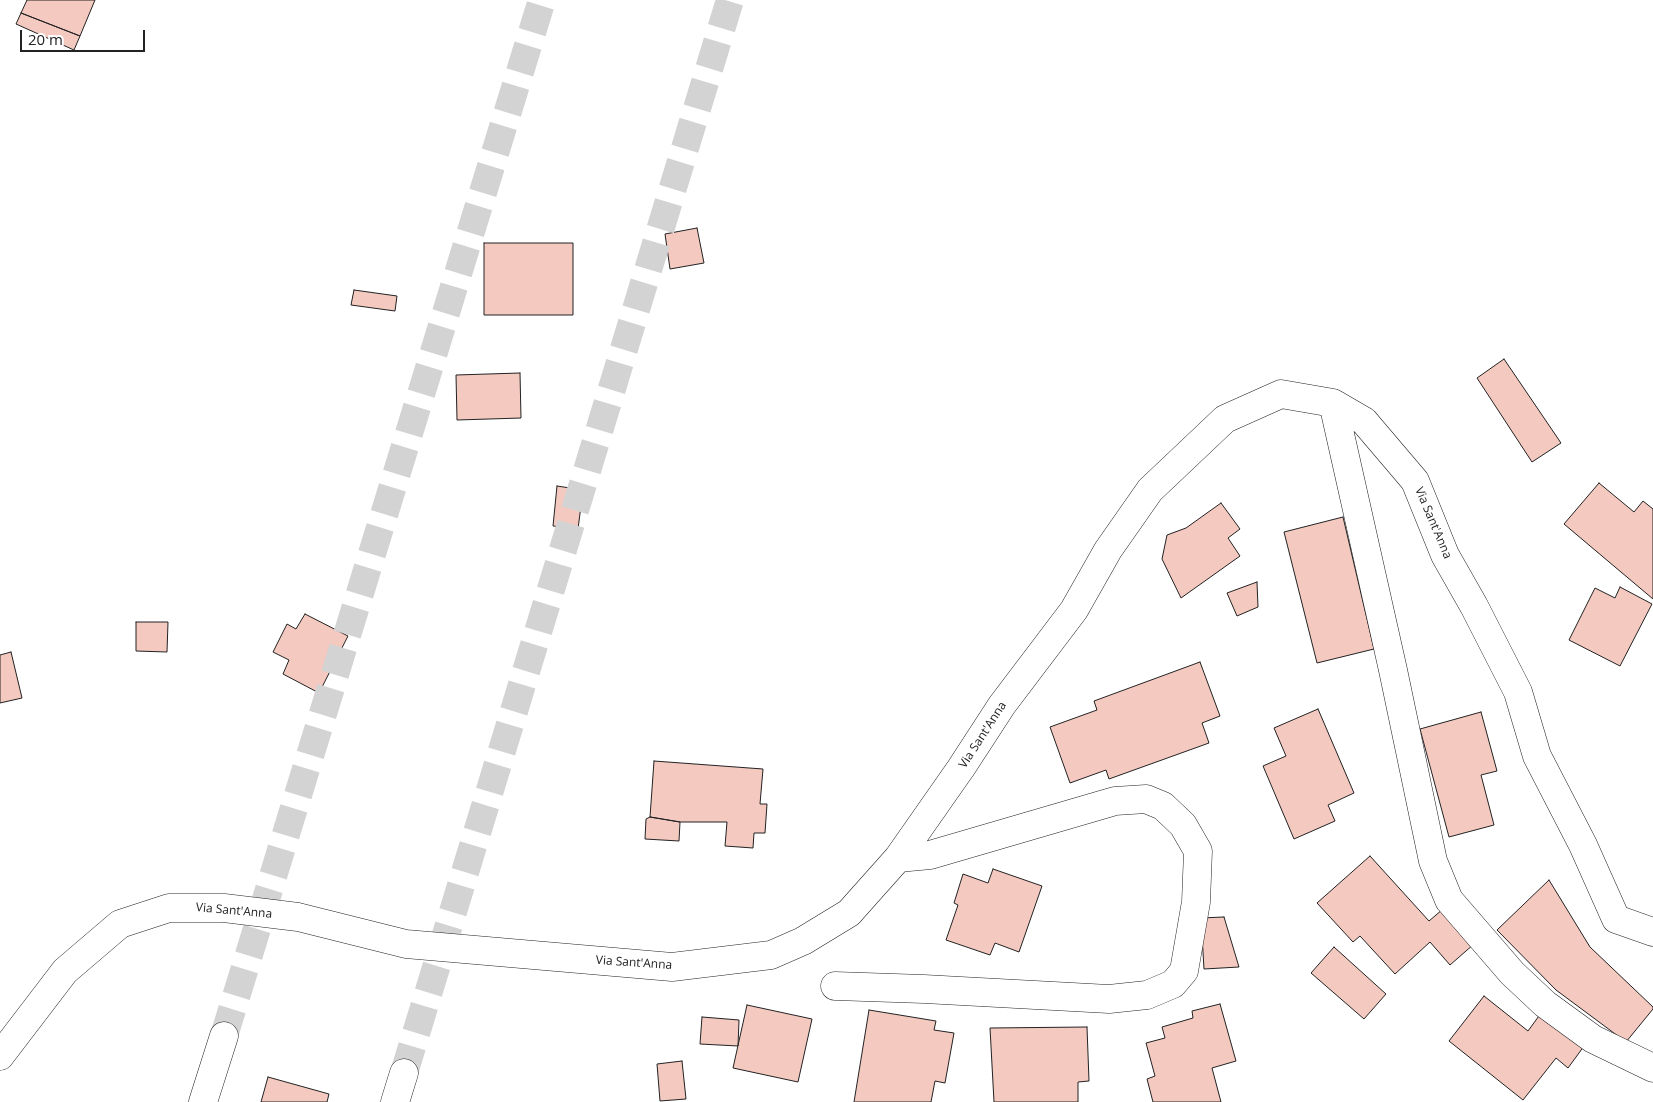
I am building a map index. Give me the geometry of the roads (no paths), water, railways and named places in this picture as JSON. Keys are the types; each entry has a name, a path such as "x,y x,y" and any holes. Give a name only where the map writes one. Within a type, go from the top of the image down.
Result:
{"main road":[{"name":"Via Sant'Anna","path":"0,1056 65,970 120,924 169,908 224,908 298,918 406,944 672,966 770,955 803,941 849,913 898,858 961,768 1002,705 1074,610 1108,550 1150,490 1225,419 1281,394 1333,403 1364,421 1415,481 1445,555 1474,606 1518,692 1537,756 1583,845 1616,919 1653,932"},
{"path":"1333,403 1393,670 1433,861 1449,900 1512,973 1545,1004 1593,1039 1653,1068"},
{"path":"835,986 1109,999 1147,995 1173,984 1184,970 1196,902 1198,851 1183,825 1163,806 1146,799 1115,801 930,855 898,858"},
{"path":"202,1102 224,1036"},
{"path":"395,1102 404,1073"}],"tunnel":[{"path":"224,1036 542,0"},
{"path":"404,1073 730,0"}]}
